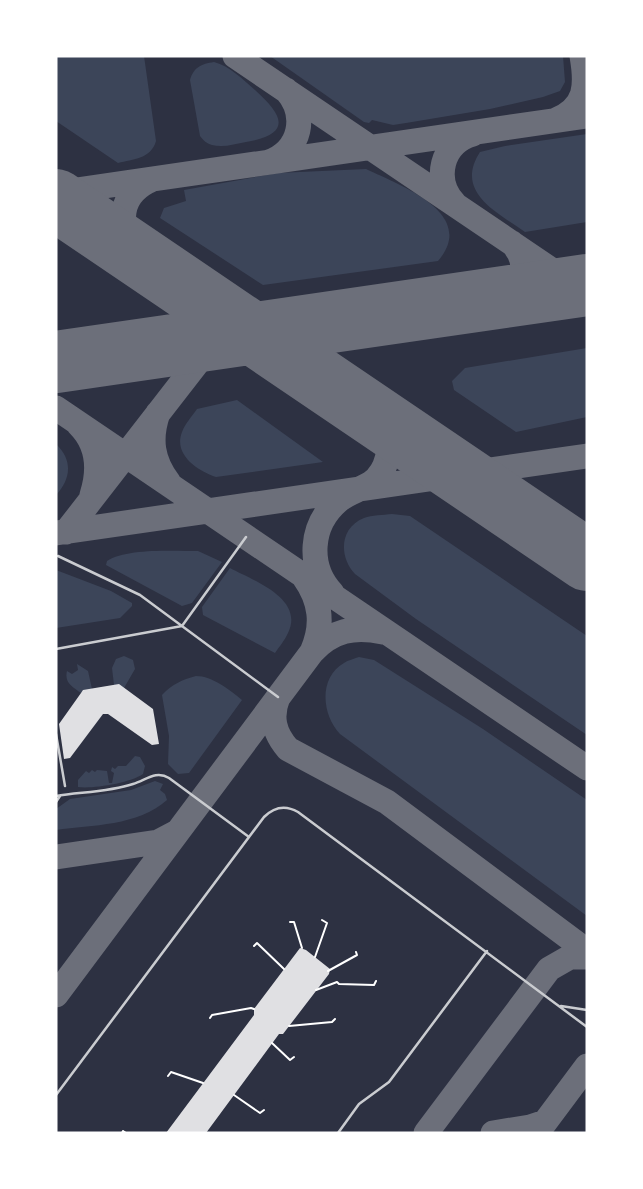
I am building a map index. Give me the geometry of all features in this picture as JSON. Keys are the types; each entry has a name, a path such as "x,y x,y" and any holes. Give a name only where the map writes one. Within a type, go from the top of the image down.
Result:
{"lane":[{"path":"56,650 182,626 246,537"},
{"path":"58,556 140,595 278,697"},
{"path":"56,734 65,786"},
{"path":"56,796 126,786 161,774 249,837"},
{"path":"56,802 60,796"},
{"path":"56,1095 249,837 271,811 283,807 295,810 587,1026"},
{"path":"338,1133 359,1104 389,1082 487,952"},
{"path":"555,1003 569,1009 587,1010"}],"path":[{"path":"315,957 326,923 322,920"},
{"path":"290,922 294,922 302,948"},
{"path":"254,946 257,943 284,969"},
{"path":"328,971 357,955 356,952"},
{"path":"316,990 337,982 339,984 374,985 376,981"},
{"path":"210,1018 212,1015 254,1009"},
{"path":"289,1026 332,1022 335,1019"},
{"path":"272,1043 290,1060 294,1057"},
{"path":"168,1076 171,1072 203,1083"},
{"path":"234,1095 260,1113 264,1110"},
{"path":"122,1133 123,1131 126,1133"}],"shaded area":[{"path":"56,56 144,56 156,141 154,147 146,155 118,163 56,121"},
{"path":"270,56 563,56 565,82 560,91 543,97 490,109 393,125 372,120 369,123 364,122"},
{"path":"214,62 236,73 265,99 277,115 279,122 277,129 261,138 233,145 212,145 204,141 200,136 190,80 199,67"},
{"path":"587,134 587,222 525,232 502,217 475,190 472,179 473,166 480,152 505,146"},
{"path":"366,169 414,192 430,203 442,215 449,229 448,244 438,261 263,285 160,218 164,208 186,201 184,190 278,173"},
{"path":"587,348 587,417 516,432 454,390 452,381 465,368"},
{"path":"237,400 323,462 216,477 195,466 184,455 181,448 180,440 187,423 197,409"},
{"path":"56,444 65,456 68,470 65,483 56,495"},
{"path":"392,514 410,516 587,636 587,735 416,619 355,574 346,559 344,551 344,543 350,529 364,518"},
{"path":"198,551 222,562 192,603 182,606 106,565 107,561 115,557 138,552"},
{"path":"230,568 274,592 283,600 289,610 291,621 288,633 275,653 203,615 202,607"},
{"path":"56,570 111,591 132,603 132,606 120,618 56,628"},
{"path":"124,656 133,660 135,669 124,688 114,685 112,668 116,659"},
{"path":"359,657 374,660 483,729 587,800 587,916 340,734 329,717 326,707 327,687 330,678 336,670 346,662"},
{"path":"77,664 88,671 92,689 81,693 68,682 66,675 67,671 72,674 78,670"},
{"path":"196,676 214,681 242,700 189,773 178,774 168,764 169,736 162,695 178,683"},
{"path":"135,756 140,757 145,766 143,774 111,785 78,787 78,780 86,771 89,773 92,770 95,772 97,770 107,771 109,783 112,783 114,773 111,771 112,767 115,769 118,766 126,766"},
{"path":"155,781 163,784 160,790 165,794 167,800 155,809 129,820 56,830 56,809 70,799 131,790"}],"building":[{"path":"119,684 153,709 159,744 152,745 108,714 103,714 70,758 64,759 59,724 83,690"},
{"path":"300,948 306,950 330,969 329,974 283,1034 279,1034 206,1133 166,1133 254,1015 254,1009"}],"taxiway":[{"path":"235,56 587,294"},
{"path":"556,120 574,109 583,94 582,56"},
{"path":"269,162 288,149 298,131 297,110 286,90"},
{"path":"56,193 587,116"},
{"path":"454,203 447,194 444,184 442,173 444,163 447,154 454,145 473,134"},
{"path":"137,255 126,233 124,212 132,193 141,185 153,179"},
{"path":"507,297 518,285 523,271 521,257 512,243"},
{"path":"542,292 587,300"},
{"path":"66,532 201,358 222,342 254,333"},
{"path":"56,408 587,768"},
{"path":"158,413 153,441 154,450 163,475 169,483"},
{"path":"332,593 318,571 315,546 317,534 322,522 338,501 371,483 377,478 385,465 389,450 388,435 382,424 372,414"},
{"path":"79,425 90,440 96,458 95,486 92,495"},
{"path":"56,533 587,456"},
{"path":"56,995 312,652 318,632 319,613 314,595 304,577"},
{"path":"312,652 336,634 353,630 383,632"},
{"path":"278,697 274,711 275,724 279,737 288,749 387,802 587,951"},
{"path":"56,857 158,842 177,832"},
{"path":"426,1133 549,969 570,957 587,957"},
{"path":"537,1133 587,1066"},
{"path":"493,1133 530,1127 545,1122"}],"runway":[{"path":"56,200 587,560"},
{"path":"56,362 587,285"}]}
